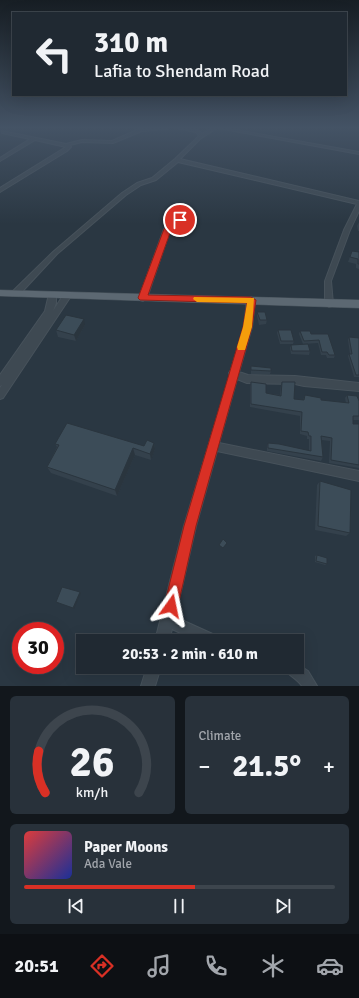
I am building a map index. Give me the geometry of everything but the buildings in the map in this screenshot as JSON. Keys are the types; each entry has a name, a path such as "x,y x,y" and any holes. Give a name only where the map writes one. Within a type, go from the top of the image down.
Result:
{"main road":[{"path":"0,293 52,296 359,304"}],"street":[{"path":"0,190 49,160"},
{"path":"177,160 359,204 346,230 328,281 329,304"},
{"path":"15,294 36,271 80,231 139,184 154,179 177,160"},
{"path":"142,298 167,229 180,220"},
{"path":"0,382 49,312 52,304 52,296"},
{"path":"0,395 67,296"},
{"path":"164,634 190,526 233,373 248,327 251,300"},
{"path":"233,373 247,378 294,380 359,387"},
{"path":"213,446 359,476"},
{"path":"168,620 197,634"},
{"path":"148,686 152,674"},
{"path":"300,674 310,686"}],"slow traffic":[{"path":"197,299 251,300 248,327 241,347"}],"route":[{"path":"171,606 190,526 233,373 248,327 251,300 142,298 166,236 167,229 169,226 180,220"}]}
